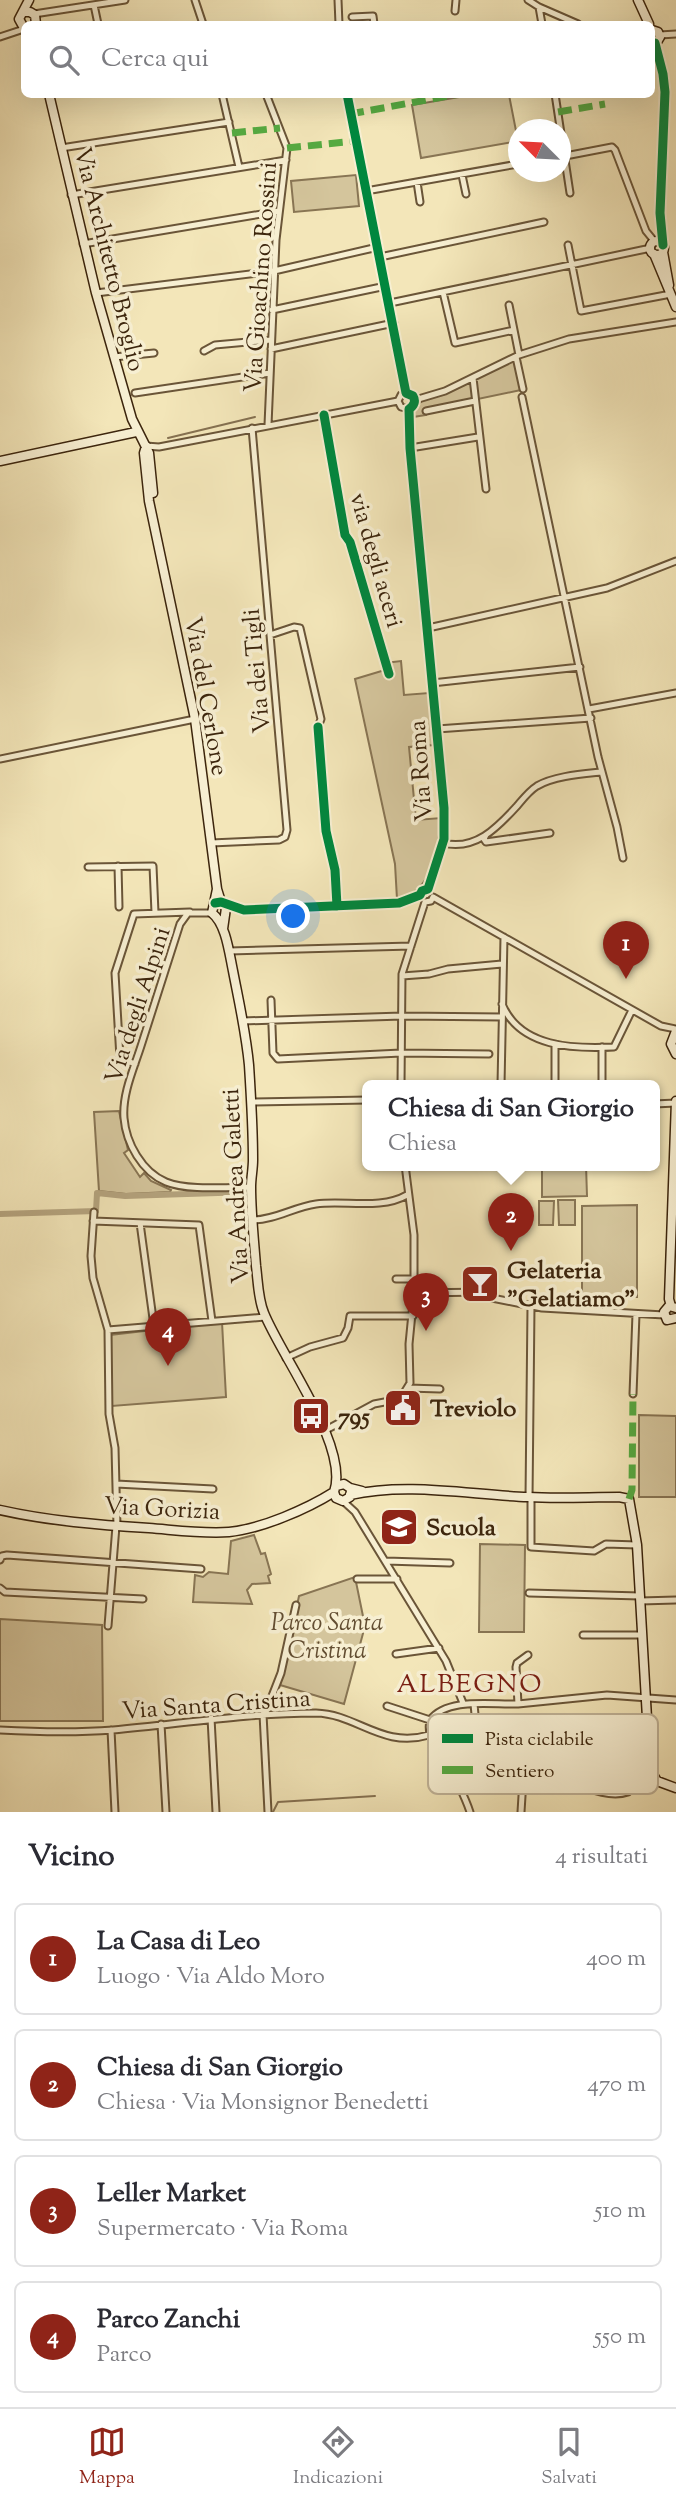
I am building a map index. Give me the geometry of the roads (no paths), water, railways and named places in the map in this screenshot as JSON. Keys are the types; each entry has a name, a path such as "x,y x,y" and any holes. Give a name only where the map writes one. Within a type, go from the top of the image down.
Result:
{"street":[{"path":"29,0 33,17"},
{"path":"22,21 20,16 33,17 125,0"},
{"path":"195,0 202,21"},
{"path":"338,0 339,21"},
{"path":"455,11 456,0"},
{"path":"528,0 571,21"},
{"path":"638,0 647,21"},
{"path":"94,5 97,21"},
{"path":"539,7 541,21"},
{"path":"352,17 373,16 374,21"},
{"path":"0,37 21,27"},
{"path":"655,34 676,34"},
{"path":"655,44 665,92 657,248"},
{"name":"Via Architetto Broglio","path":"50,98 96,293 136,432 146,446"},
{"path":"223,98 239,167"},
{"name":"Via Gioachino Rossini","path":"268,98 287,148 274,271 268,425"},
{"path":"348,98 406,393"},
{"path":"556,98 558,119"},
{"path":"61,148 229,121"},
{"path":"571,154 611,147 615,150 646,232 657,248 676,307"},
{"path":"71,195 286,160"},
{"path":"366,191 508,166"},
{"path":"462,175 466,194"},
{"path":"417,182 420,202"},
{"path":"568,182 570,193"},
{"path":"83,244 279,211"},
{"path":"380,257 544,222"},
{"path":"568,245 582,311 670,291"},
{"path":"96,293 274,271 378,247"},
{"path":"390,303 657,248"},
{"path":"272,310 386,286"},
{"path":"443,292 455,343 514,330"},
{"path":"509,305 523,389"},
{"path":"415,400 445,391 517,356 569,339 676,322"},
{"path":"271,349 394,323"},
{"path":"204,351 215,345 271,340"},
{"path":"114,357 154,353"},
{"path":"135,393 270,373"},
{"path":"473,378 486,489"},
{"path":"398,401 401,395 406,393 415,400"},
{"path":"522,397 601,772 623,858"},
{"path":"398,401 401,407 409,409 415,400"},
{"path":"146,446 164,445 398,401"},
{"path":"426,411 475,401"},
{"name":"Via Roma","path":"409,409 410,448 444,808 443,844 428,889"},
{"name":"Via dei Tigli","path":"211,843 278,840 286,834 252,428"},
{"path":"0,461 136,432"},
{"path":"410,448 478,437"},
{"name":"Via del Cerlone","path":"146,446 152,478 153,510 195,719 218,908"},
{"path":"428,628 607,588 676,561"},
{"path":"270,635 295,627 300,628 321,719 318,727"},
{"path":"432,683 580,667"},
{"path":"589,709 676,693"},
{"path":"437,729 591,718"},
{"path":"0,759 195,719"},
{"path":"443,844 458,846 474,842 486,835 538,785 601,772"},
{"path":"486,835 486,842 550,833"},
{"path":"118,866 119,907"},
{"path":"88,867 153,866 155,913"},
{"path":"218,908 244,910 399,903 421,895 422,891 428,889 433,893 433,897 675,1033"},
{"path":"401,1080 402,976 425,902 421,895"},
{"path":"425,902 429,902 433,897"},
{"name":"Via degli Alpini","path":"218,908 194,912 184,917 180,924 125,1098 124,1116 130,1142 138,1159 157,1177 180,1186 250,1187"},
{"name":"Via Andrea Galetti","path":"218,908 243,1021 251,1102 253,1163 250,1187 259,1294 265,1317 306,1391 324,1431 343,1493"},
{"path":"135,1064 120,1058 114,973 134,914 194,912"},
{"path":"501,1080 504,937"},
{"path":"229,951 411,946"},
{"path":"402,976 502,964"},
{"path":"271,1000 273,1053 278,1059 401,1053 489,1054"},
{"path":"502,1004 507,1016 517,1027 541,1041 602,1047 614,1047 632,1010"},
{"path":"243,1021 402,1016 502,1017"},
{"path":"661,1026 675,1033"},
{"path":"675,1033 672,1048 676,1054"},
{"path":"555,1044 555,1080"},
{"path":"602,1047 602,1080"},
{"path":"251,1102 362,1100"},
{"path":"664,1315 665,1309 673,1307 669,1298 676,1102"},
{"path":"324,1431 374,1404 395,1400 402,1396 410,1383 414,1235 405,1171"},
{"path":"253,1220 264,1220 288,1210 318,1203 391,1200 407,1195"},
{"path":"94,1212 91,1256 93,1278 108,1330 109,1414 116,1483 116,1526 108,1626"},
{"path":"93,1221 199,1225 212,1321"},
{"path":"140,1223 154,1326"},
{"path":"396,1279 414,1279"},
{"path":"414,1293 487,1292 492,1298 531,1306 664,1315 666,1319 674,1319 676,1330"},
{"path":"531,1306 531,1547 594,1551 606,1544 637,1545 647,1714"},
{"path":"633,1394 636,1314"},
{"path":"286,1358 310,1347 343,1338 351,1316 412,1316"},
{"path":"108,1330 265,1317"},
{"path":"408,1388 440,1389"},
{"path":"116,1483 213,1489"},
{"name":"Via Gorizia","path":"0,1510 37,1519 231,1532 260,1525 343,1493 414,1490 530,1498 619,1497 629,1499 637,1545"},
{"path":"343,1493 439,1648 463,1703"},
{"path":"0,1560 7,1555 201,1569"},
{"path":"386,1561 450,1563"},
{"path":"357,1579 397,1579"},
{"path":"0,1588 5,1591 143,1599"},
{"path":"529,1593 676,1600"},
{"path":"268,1812 264,1714 282,1673 296,1605"},
{"path":"583,1635 642,1635"},
{"path":"396,1654 439,1648"},
{"path":"518,1704 516,1667 517,1663 528,1655"},
{"path":"438,1714 463,1703 518,1704 607,1695 676,1700"},
{"path":"474,1704 475,1714"},
{"path":"387,1706 428,1719"},
{"name":"Via Santa Cristina","path":"0,1730 111,1730 211,1718 327,1713 383,1736 403,1738 428,1735"},
{"path":"211,1718 216,1812"},
{"path":"161,1724 166,1812"},
{"path":"111,1730 115,1812"},
{"path":"658,1781 676,1788"},
{"path":"464,1794 470,1812"},
{"path":"521,1812 522,1794"}],"waterway":[{"path":"168,438 255,417"},
{"path":"0,1214 96,1211 97,1193 125,1196 249,1192"},
{"path":"273,1812 278,1802 375,1796"}],"place":[{"name":"La Casa di Leo","path":"626,979"},
{"name":"Chiesa di San Giorgio","path":"511,1251"},
{"name":"Gelateria \"Gelatiamo\"","path":"480,1284"},
{"name":"Leller Market","path":"426,1331"},
{"name":"Parco Zanchi","path":"168,1366"},
{"name":"Treviolo","path":"403,1408"},
{"name":"795","path":"311,1416"},
{"name":"Scuola","path":"399,1527"}],"district":[{"name":"ALBEGNO","path":"470,1683"}],"park label":[{"name":"Parco Santa Cristina","path":"327,1636"}]}
